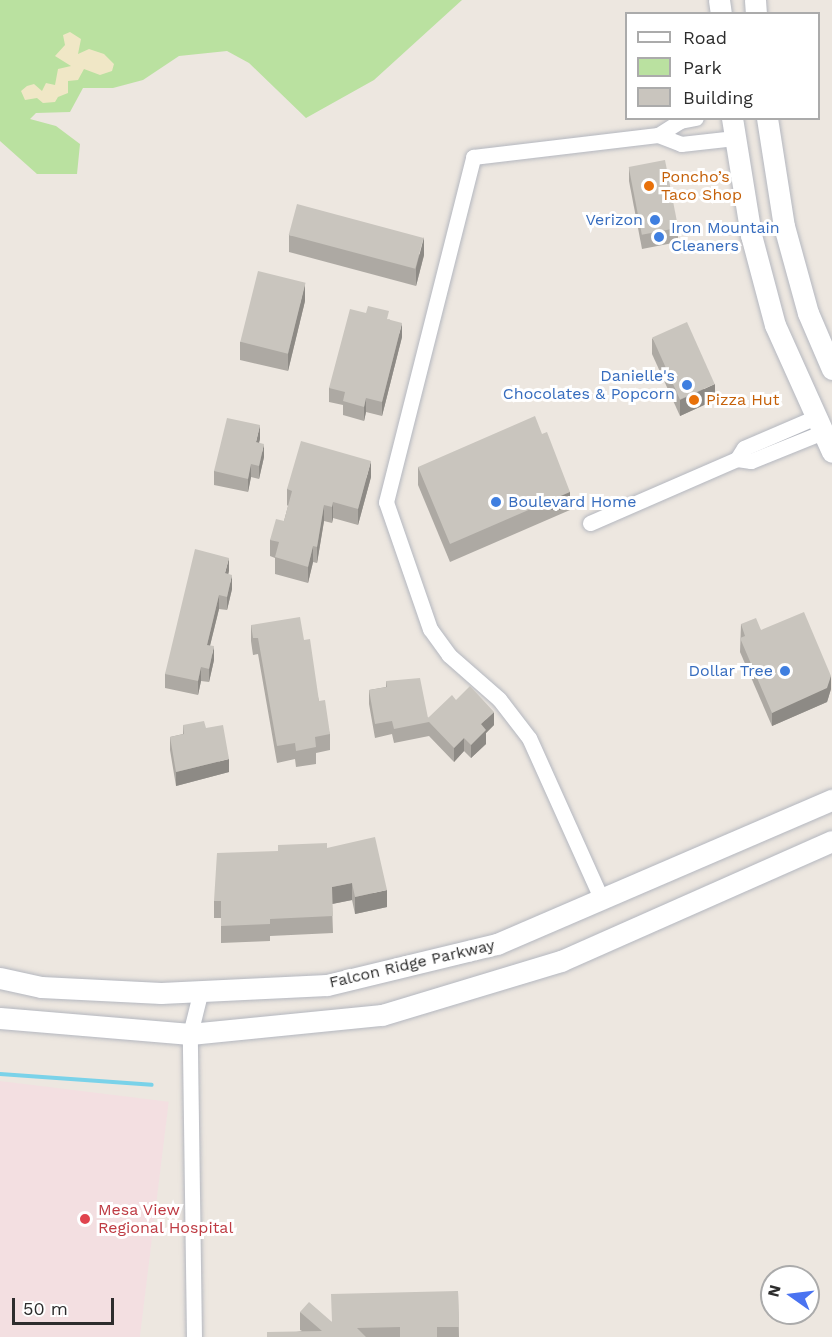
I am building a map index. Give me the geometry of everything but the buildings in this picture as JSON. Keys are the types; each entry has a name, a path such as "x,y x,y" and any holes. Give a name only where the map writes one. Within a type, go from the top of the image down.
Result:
{"main road":[{"path":"832,369 808,313 787,237 769,127 734,128 751,235 775,325 832,452"},
{"name":"Falcon Ridge Parkway","path":"0,978 41,987 200,994 327,985 497,944 832,800"},
{"path":"0,1018 190,1034 393,1012 561,961 832,841"}],"street":[{"path":"601,898 529,738 499,699 449,655 430,629 386,502 473,157 658,135 685,120"},
{"path":"658,135 681,144 734,128"},
{"path":"590,523 737,459 744,448 819,424"},
{"path":"194,1337 190,1034 200,994"}],"shaded area":[{"name":"Mesa View Regional Hospital","path":"0,1081 169,1102 140,1337 0,1337"}],"green space":[{"path":"0,0 462,0 374,80 306,118 249,63 227,51 179,56 143,80 113,88 83,88 70,112 36,113 30,119 56,126 80,144 77,174 37,174 0,141"}],"sand":[{"path":"70,32 81,39 78,54 89,49 104,54 114,64 112,71 100,75 84,69 78,80 68,81 68,93 58,97 55,102 43,103 37,98 25,100 21,91 27,86 34,84 42,91 46,83 55,85 58,69 71,66 55,56 65,45 63,35"}],"waterway":[{"path":"0,1074 152,1085"}],"place":[{"name":"Poncho’s Taco Shop","path":"649,186"},
{"name":"Verizon","path":"655,220"},
{"name":"Iron Mountain Cleaners","path":"659,237"},
{"name":"Danielle's Chocolates & Popcorn","path":"687,385"},
{"name":"Pizza Hut","path":"694,400"},
{"name":"Boulevard Home","path":"496,502"},
{"name":"Dollar Tree","path":"785,671"},
{"name":"Mesa View Regional Hospital","path":"85,1219"}]}
